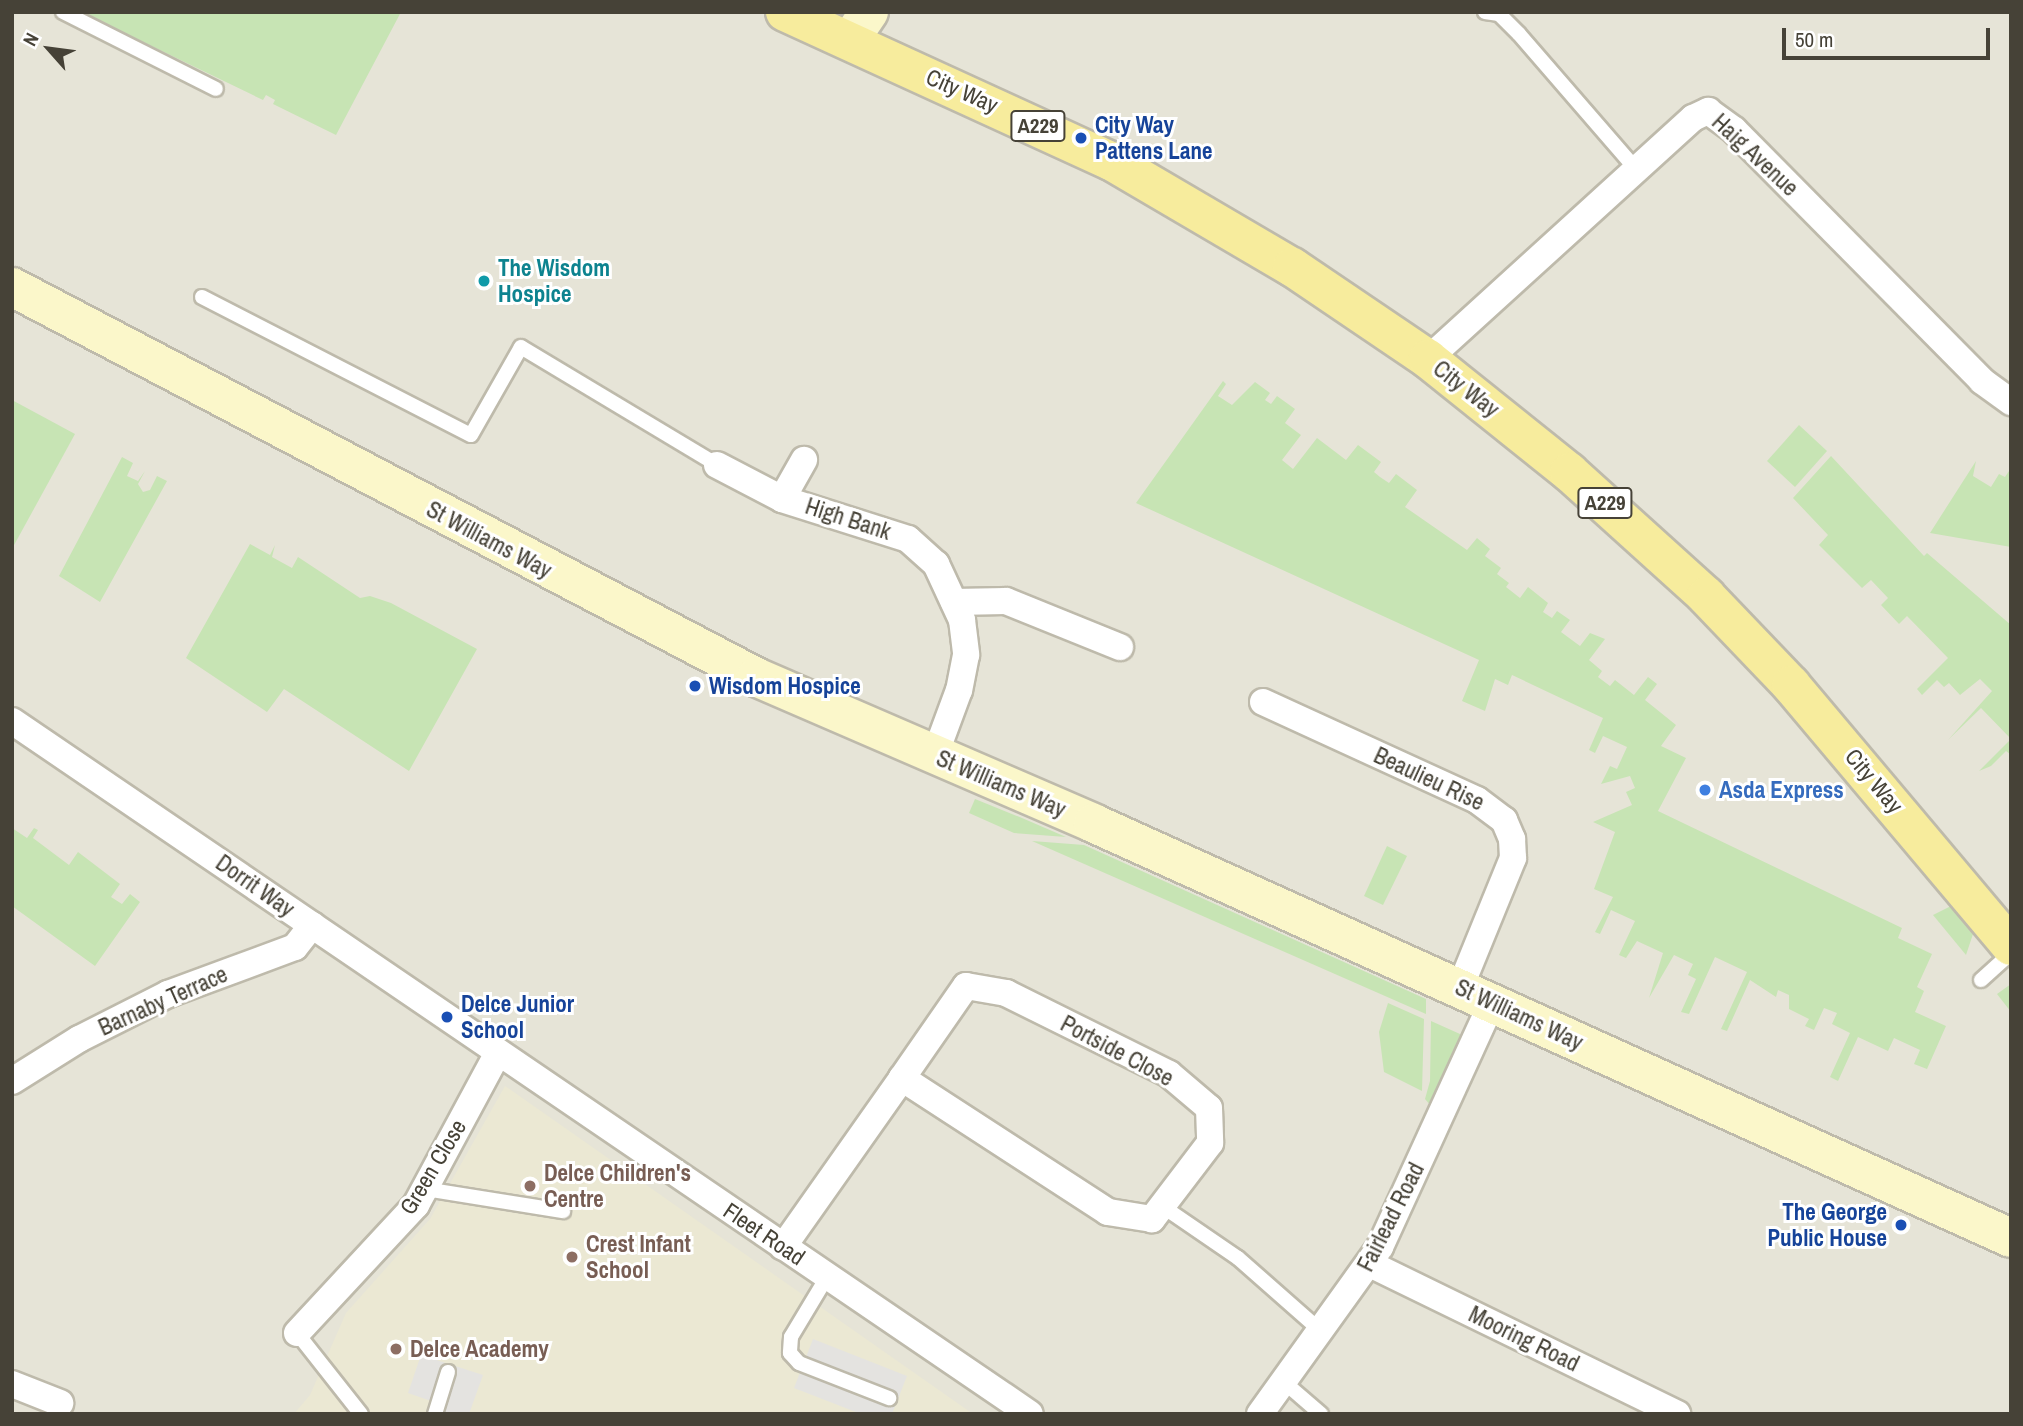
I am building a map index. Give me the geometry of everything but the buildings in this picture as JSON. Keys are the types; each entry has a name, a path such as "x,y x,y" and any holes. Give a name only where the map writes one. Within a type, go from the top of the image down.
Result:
{"main road":[{"name":"City Way","path":"785,12 859,26 984,100 1189,204 1428,359 1560,464 1706,596 1808,704 2007,934"}],"street":[{"name":"Haig Avenue","path":"1428,359 1636,169 1704,111 1717,114 1982,381 2011,402"},
{"name":"St Williams Way","path":"12,287 689,645 1476,995 2011,1238"},
{"path":"782,499 804,460"},
{"name":"High Bank","path":"717,465 782,499 908,539 936,564 964,629 964,667 935,755"},
{"path":"954,602 1006,601 1120,647"},
{"name":"Beaulieu Rise","path":"1263,702 1467,795 1504,820 1512,839 1513,858 1476,995"},
{"name":"Dorrit Way","path":"12,721 498,1052"},
{"name":"Barnaby Terrace","path":"12,1082 79,1039 156,1000 295,947 312,925"},
{"name":"Portside Close","path":"783,1247 966,986 1006,993 1168,1074 1209,1108 1210,1143 1163,1206"},
{"name":"Fairlead Road","path":"1260,1414 1370,1264 1476,995"},
{"name":"Green Close","path":"297,1333 416,1205 498,1052"},
{"name":"Fleet Road","path":"498,1052 1030,1414"},
{"path":"901,1077 1108,1212 1152,1219 1163,1206"},
{"name":"Mooring Road","path":"1370,1264 1677,1414"},
{"path":"12,1384 60,1403"}],"lane":[{"path":"63,12 216,89"},
{"path":"1485,12 1499,14 1512,27 1636,169"},
{"path":"202,297 471,435 521,346 717,465"},
{"path":"1981,980 2007,934"},
{"path":"425,1189 563,1211"},
{"path":"1163,1206 1238,1258 1322,1332"},
{"path":"827,1277 797,1326 790,1353 799,1363 888,1398"},
{"path":"297,1333 360,1414"},
{"path":"435,1414 448,1373"},
{"path":"1284,1382 1321,1414"}],"shaded area":[{"path":"12,12 2011,12 2011,1414 12,1414"},
{"name":"Crest Infant School","path":"505,1086 973,1414 294,1414 310,1395 346,1313 430,1219"},
{"path":"813,1339 907,1376 892,1414 861,1414 794,1388"},
{"path":"421,1355 483,1375 469,1414 428,1414 431,1401 408,1393"}],"green space":[{"path":"81,12 401,12 336,135 273,104 275,100 266,95 263,100"},
{"path":"1223,381 1226,384 1218,396 1232,405 1255,382 1270,393 1265,400 1271,404 1277,396 1295,409 1285,423 1301,435 1282,460 1293,469 1317,438 1346,460 1358,445 1381,462 1374,472 1380,477 1389,483 1396,474 1417,490 1405,507 1467,550 1477,538 1490,549 1485,556 1501,568 1497,574 1509,583 1506,587 1520,598 1528,587 1548,603 1543,612 1552,618 1557,611 1570,620 1561,632 1580,646 1590,633 1605,639 1589,660 1602,671 1598,677 1610,686 1615,680 1634,695 1648,677 1657,684 1645,700 1676,725 1661,746 1686,758 1658,811 1902,928 1898,938 1932,954 1917,987 1924,991 1915,1012 1946,1026 1927,1069 1914,1064 1920,1050 1894,1038 1888,1051 1858,1037 1838,1081 1830,1077 1850,1033 1832,1024 1837,1013 1824,1008 1814,1030 1805,1026 1809,1019 1789,1009 1789,995 1778,990 1776,997 1750,980 1727,1031 1721,1029 1747,972 1715,957 1689,1014 1681,1012 1696,979 1688,975 1693,964 1674,955 1649,998 1663,953 1637,941 1626,958 1619,955 1635,921 1611,910 1600,934 1595,932 1613,897 1594,889 1615,832 1593,822 1632,805 1626,792 1635,788 1630,776 1601,784 1610,766 1617,769 1627,747 1603,736 1595,753 1589,750 1603,718 1512,675 1508,685 1495,679 1485,711 1462,701 1479,660 1136,503"},
{"path":"12,400 75,434 13,547 12,546"},
{"path":"1799,425 1827,451 1795,487 1767,461"},
{"path":"1831,456 1924,556 1927,553 2011,625 2011,739 1981,708 1948,740 1992,691 1980,679 1960,695 1949,683 1944,687 1937,680 1922,695 1917,689 1948,658 1907,616 1899,624 1881,605 1888,598 1871,580 1862,588 1819,545 1828,535 1793,498"},
{"path":"122,457 133,463 127,476 138,481 145,471 138,484 143,492 150,490 157,476 167,481 100,602 59,576"},
{"path":"1976,461 1973,476 1991,487 1999,474 2005,477 2011,468 2011,547 1930,533"},
{"path":"250,544 270,555 275,545 272,557 292,568 298,557 360,598 370,596 391,603 477,649 409,771 284,689 267,712 186,658"},
{"path":"2011,739 2011,755 2006,751 1991,766 1979,771"},
{"path":"975,799 1066,837 1014,833 969,813"},
{"path":"12,828 27,838 34,828 38,830 33,838 69,865 78,852 120,884 111,897 122,904 130,894 140,902 95,966 12,906"},
{"path":"1032,841 1084,845 1426,999 1426,1014"},
{"path":"1387,846 1407,856 1383,905 1364,896"},
{"path":"1951,906 1973,934 1966,955 1933,915"},
{"path":"2011,984 2011,1012 1997,994"},
{"path":"1388,1003 1424,1019 1422,1091 1384,1072 1379,1032"},
{"path":"1431,1021 1460,1034 1461,1040 1431,1106 1425,1099 1430,1081"}],"place":[{"name":"City Way Pattens Lane","path":"1081,138"},
{"name":"The Wisdom Hospice","path":"484,281"},
{"name":"Wisdom Hospice","path":"695,686"},
{"name":"Asda Express","path":"1705,790"},
{"name":"Delce Junior School","path":"447,1017"},
{"name":"Delce Children's Centre","path":"530,1186"},
{"name":"The George Public House","path":"1901,1225"},
{"name":"Crest Infant School","path":"572,1257"},
{"name":"Delce Academy","path":"396,1349"}]}
